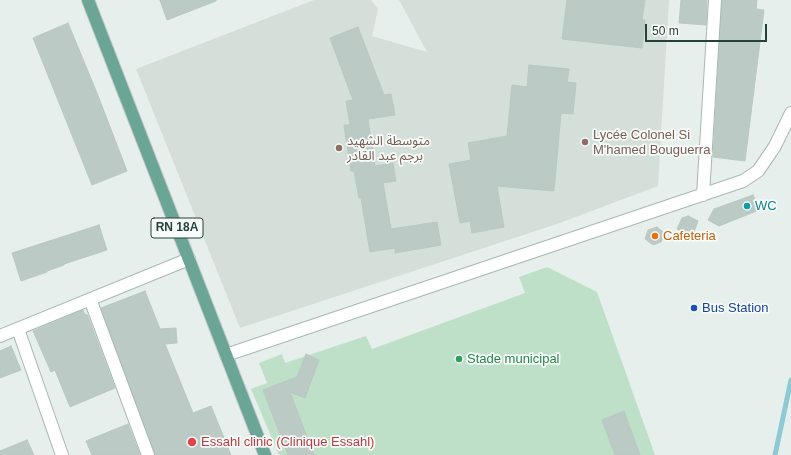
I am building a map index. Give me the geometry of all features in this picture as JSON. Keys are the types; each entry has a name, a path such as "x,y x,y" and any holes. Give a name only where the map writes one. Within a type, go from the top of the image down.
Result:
{"main road":[{"name":"RN 18A","path":"88,0 265,455"}],"street":[{"path":"703,195 715,0"},
{"path":"226,355 743,181 758,171 775,146 791,113"},
{"path":"0,336 189,259"},
{"path":"90,299 148,455"},
{"path":"18,329 62,455"}],"shaded area":[{"name":"متوسطة الشهيد برجم عبد القادر","path":"314,0 371,0 378,9 372,36 427,52 399,0 669,0 658,186 557,224 240,328 136,69"}],"green space":[{"name":"Stade municipal","path":"547,267 597,292 655,455 279,455 251,389 267,383 259,363 282,354 285,363 366,336 372,349 525,293 519,277"}],"building":[{"path":"160,0 216,0 216,1 167,20"},
{"path":"567,0 645,0 642,20 645,20 642,48 562,39"},
{"path":"681,0 707,0 706,25 679,23"},
{"path":"722,0 757,0 756,9 764,10 745,161 713,157"},
{"path":"68,23 127,171 92,185 33,38"},
{"path":"358,27 384,95 391,94 395,115 368,119 375,166 393,163 396,181 383,183 391,229 437,222 441,245 395,253 395,248 370,252 361,198 359,198 354,171 351,171 344,125 350,125 346,101 353,100 330,38"},
{"path":"529,65 569,69 567,82 576,83 573,114 561,113 554,191 497,186 504,227 472,233 470,221 460,223 449,164 471,160 468,143 507,136 512,85 527,87"},
{"path":"753,195 759,210 719,226 708,220 714,209"},
{"path":"688,216 698,221 694,232 687,234 677,229 682,218"},
{"path":"99,225 107,250 64,264 21,281 12,253"},
{"name":"Cafeteria","path":"657,227 664,233 661,242 653,245 645,239 648,230"},
{"path":"145,291 160,329 176,328 177,343 165,344 193,413 211,406 231,455 155,455 101,308"},
{"path":"83,310 85,315 87,314 115,388 70,407 55,370 51,372 33,331"},
{"path":"11,346 21,370 0,378 0,351"},
{"path":"306,354 319,360 305,398 290,392 314,455 288,455 263,390 297,377"},
{"path":"624,411 640,455 615,455 602,420"},
{"path":"128,424 140,455 92,455 86,441"},
{"path":"27,440 34,455 0,455 0,451"}],"waterway":[{"path":"775,455 791,380"}],"place":[{"name":"Lycée Colonel Si M'hamed Bouguerra","path":"585,142"},
{"name":"متوسطة الشهيد برجم عبد القادر","path":"339,148"},
{"name":"WC","path":"747,206"},
{"name":"Cafeteria","path":"655,236"},
{"name":"Bus Station","path":"694,308"},
{"name":"Stade municipal","path":"459,359"},
{"name":"Essahl clinic (Clinique Essahl)","path":"192,442"}]}
